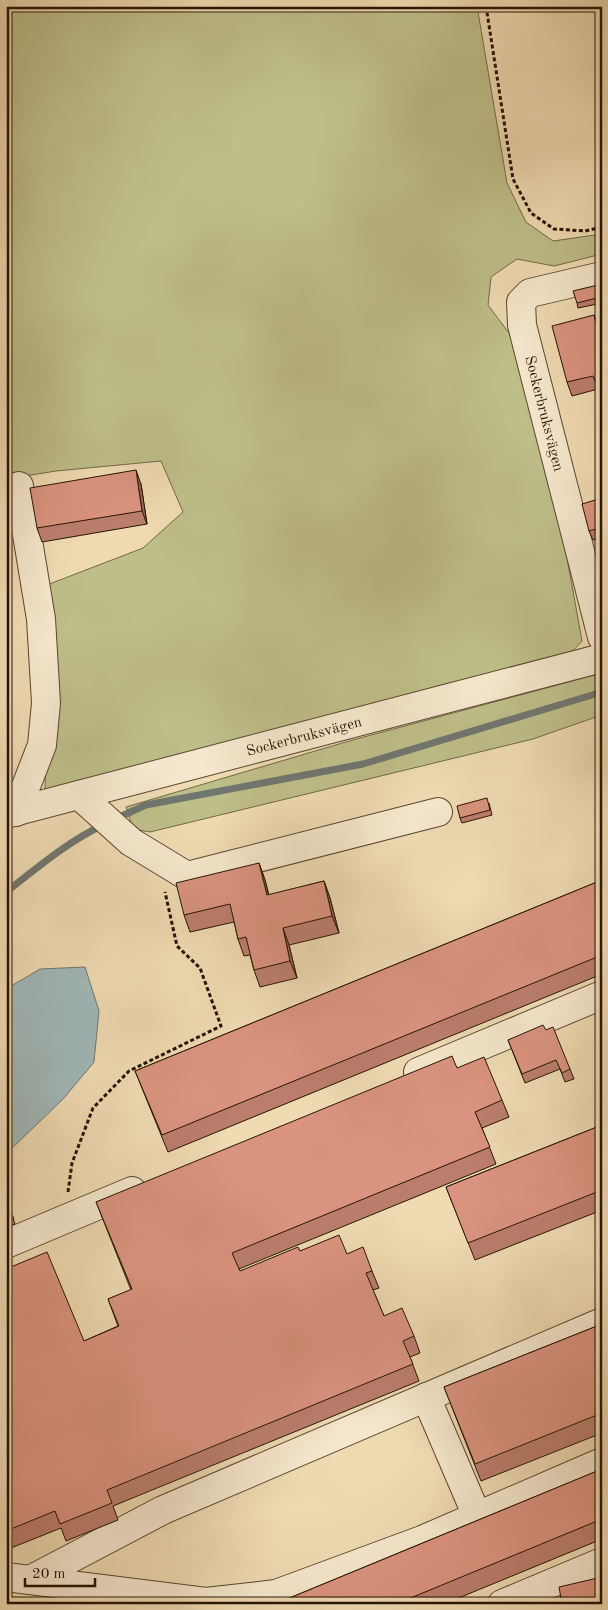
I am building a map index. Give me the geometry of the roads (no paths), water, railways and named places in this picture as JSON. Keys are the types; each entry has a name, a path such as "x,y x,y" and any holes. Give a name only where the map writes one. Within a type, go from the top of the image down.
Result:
{"street":[{"name":"Sockerbruksvägen","path":"602,276 530,293 521,302 522,325 602,637"},
{"path":"11,813 42,745 46,703 41,619 18,486"},
{"name":"Sockerbruksvägen","path":"11,813 87,803 602,658"},
{"path":"87,803 131,842 187,876 438,812"},
{"path":"392,1083 602,995"},
{"path":"6,1244 155,1182"},
{"path":"18,1579 163,1510 602,1322"},
{"path":"426,1397 477,1516"},
{"path":"18,1579 206,1602 276,1594 422,1540 602,1462"},
{"path":"502,1604 602,1562"}],"water":[{"path":"85,967 99,1011 94,1062 64,1098 6,1154 6,989 40,969"}],"waterway":[{"path":"115,819 146,805 363,764 602,692"},
{"path":"6,892 65,847 103,825"}]}
